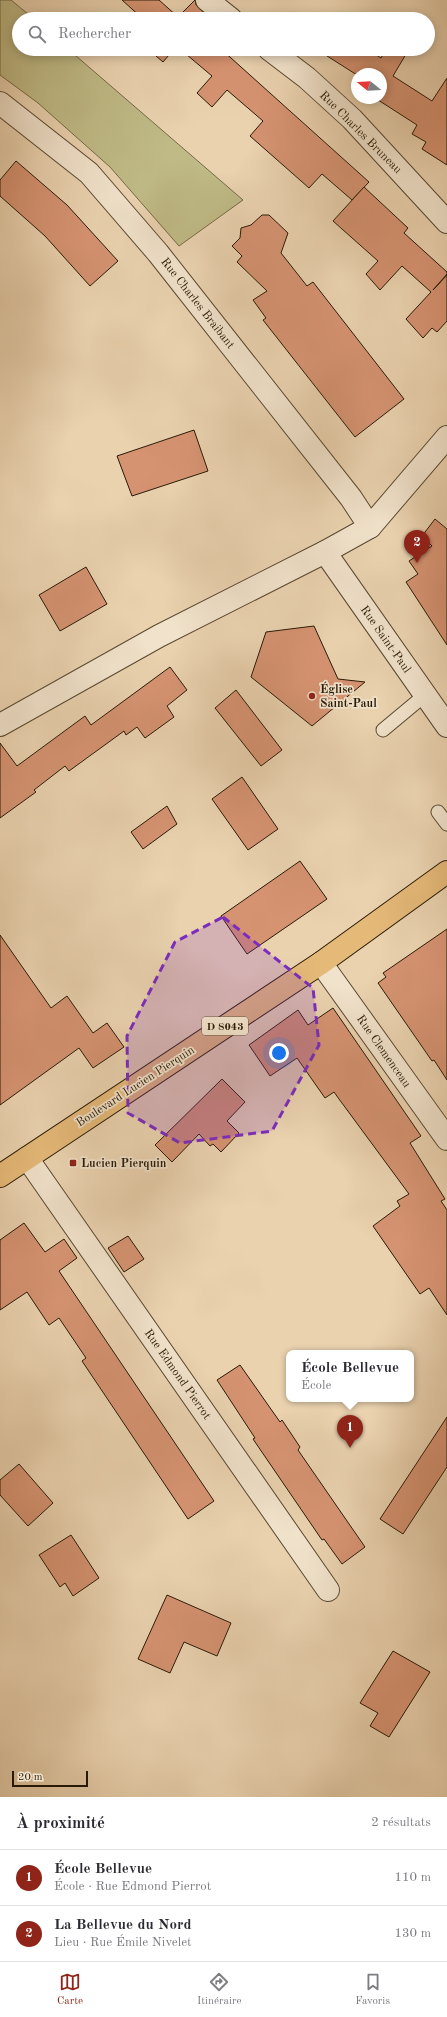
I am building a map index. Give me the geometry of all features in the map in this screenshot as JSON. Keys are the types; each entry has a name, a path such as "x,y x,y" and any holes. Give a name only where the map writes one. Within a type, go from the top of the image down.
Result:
{"main road":[{"name":"Boulevard Lucien Pierquin","path":"0,1176 321,963 447,872"}],"street":[{"path":"207,0 222,12"},
{"name":"Rue Charles Bruneau","path":"279,56 307,78 352,119 447,222"},
{"name":"Rue Charles Braibant","path":"0,103 89,173 158,253 351,498 370,527"},
{"path":"0,725 159,636 325,552 370,527 447,437"},
{"name":"Rue Saint-Paul","path":"325,552 447,726"},
{"name":"Rue Clemenceau","path":"321,963 447,1139"},
{"name":"Rue Edmond Pierrot","path":"27,1158 328,1590"}],"lane":[{"path":"383,730 425,695"},
{"path":"438,812 447,824"}],"highlighted area":[{"path":"223,917 313,988 319,1045 272,1131 180,1143 128,1113 127,1036 175,942"}],"shaded area":[{"path":"0,0 11,0 26,12 12,12 12,56 76,56 243,200 179,246 110,167 38,103 0,75"}],"building":[{"path":"122,0 159,0 172,12 135,12"},
{"path":"195,0 196,5 203,12 183,12"},
{"path":"156,56 168,56 163,62"},
{"path":"188,56 229,56 369,182 352,200 322,174 309,188 250,136 263,121 227,90 212,107 197,93 212,76"},
{"path":"327,56 378,56 381,58 382,56 405,56 393,76 432,101 447,78 447,165 422,149 426,142 412,134 417,125 384,104 387,104 387,68 351,68 351,71"},
{"path":"16,161 67,205 118,261 90,286 45,236 0,196 0,180"},
{"path":"364,187 408,228 404,233 447,272 447,274 433,290 447,275 447,321 437,332 432,328 423,338 406,319 431,292 402,266 380,290 366,274 378,261 333,221"},
{"path":"262,215 269,215 288,233 281,253 307,286 313,282 404,399 355,437 263,320 266,318 253,300 267,291 237,262 242,256 232,246 240,238 241,228 251,225"},
{"path":"194,430 208,471 132,496 117,456"},
{"path":"435,519 447,529 447,645 406,582 418,574 409,561 432,546 422,536"},
{"path":"86,567 107,604 60,631 39,595"},
{"name":"Église Saint-Paul","path":"314,626 338,679 365,682 312,726 251,677 266,632"},
{"path":"170,667 187,690 167,706 174,717 145,738 137,727 126,735 124,731 69,771 65,766 34,790 36,792 0,818 0,743 17,766 85,716 91,725"},
{"path":"236,690 282,750 261,766 215,708"},
{"path":"242,777 278,829 248,850 212,799"},
{"path":"167,806 177,824 143,849 131,832"},
{"path":"300,861 327,899 247,954 221,916"},
{"path":"447,929 447,1080 434,1060 432,1061 378,983 386,977 383,973"},
{"path":"0,935 51,1008 67,996 93,1033 107,1023 124,1047 93,1068 79,1048 0,1105"},
{"path":"333,1008 421,1136 410,1143 445,1199 441,1201 447,1210 447,1315 429,1288 420,1294 373,1226 400,1206 397,1201 409,1194 334,1092 325,1098 297,1058 270,1076 249,1045 298,1010 308,1025"},
{"path":"222,1079 245,1102 227,1121 239,1133 221,1152 213,1144 210,1146 199,1134 172,1162 155,1145"},
{"path":"24,1223 45,1252 64,1239 77,1258 59,1271 214,1501 188,1519 82,1361 86,1358 59,1318 49,1325 27,1292 0,1310 0,1240"},
{"path":"128,1236 144,1259 124,1272 108,1248"},
{"path":"240,1365 280,1422 282,1420 300,1447 298,1450 365,1547 342,1564 324,1539 322,1540 253,1439 255,1438 217,1380"},
{"path":"447,1417 447,1467 403,1534 380,1519"},
{"path":"19,1464 53,1503 28,1526 0,1495 0,1480"},
{"path":"71,1535 99,1578 73,1596 65,1583 60,1587 39,1555"},
{"path":"167,1595 231,1623 217,1656 184,1642 170,1673 138,1659"},
{"path":"393,1651 430,1672 389,1737 370,1726 378,1713 360,1703"}],"place":[{"name":"La Bellevue du Nord","path":"417,563"},
{"name":"Église Saint-Paul","path":"312,696"},
{"name":"Lucien Pierquin","path":"73,1163"},
{"name":"École Bellevue","path":"350,1448"}]}
